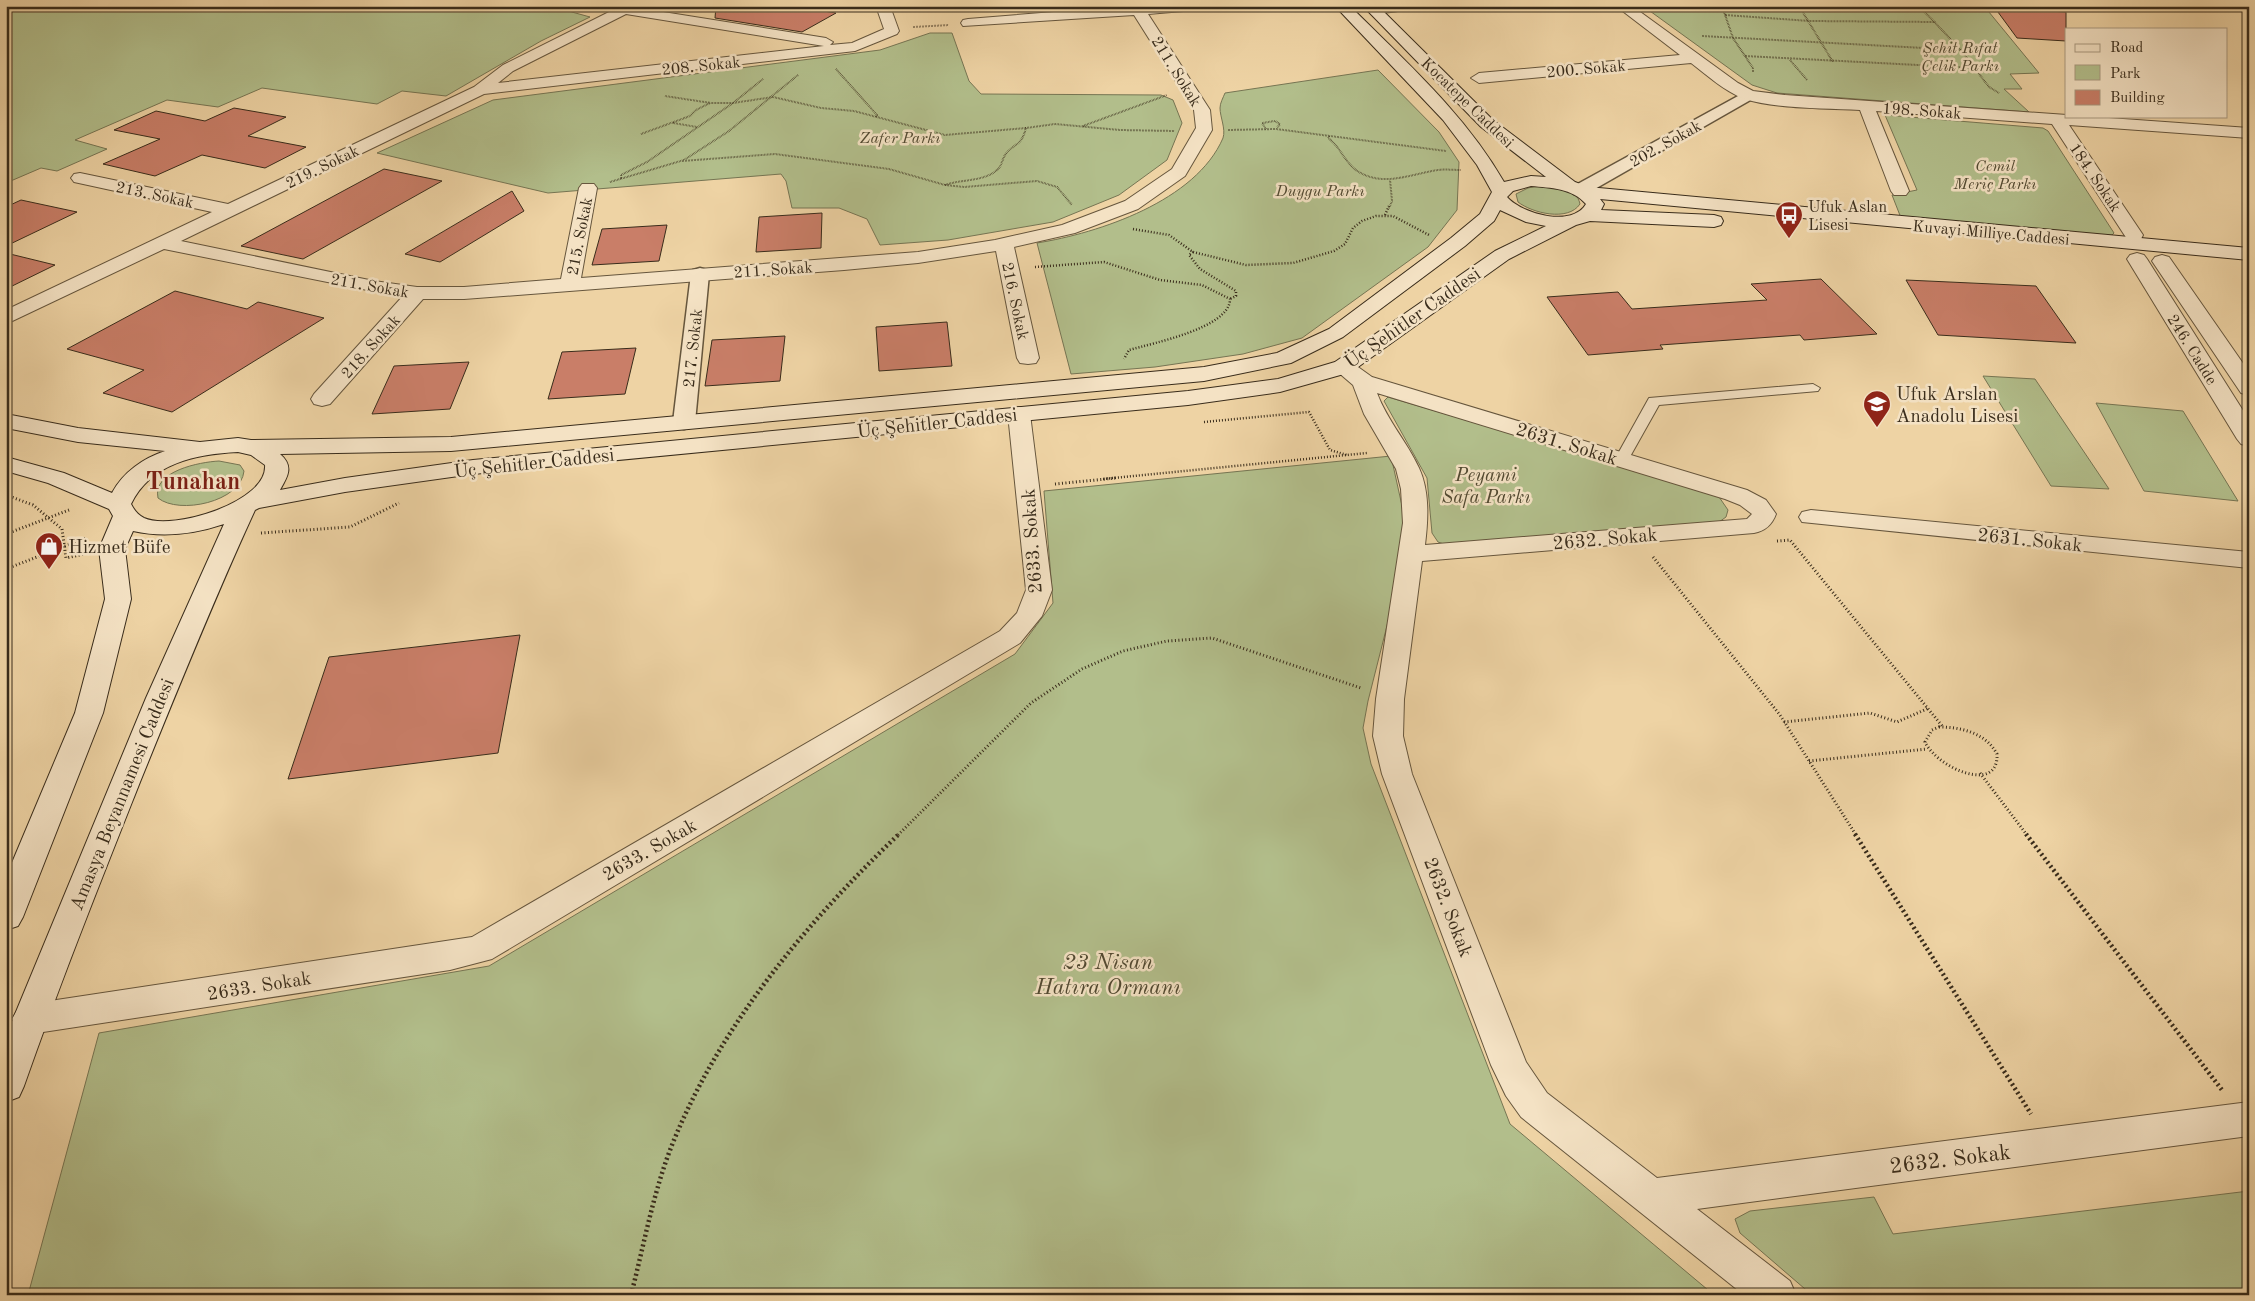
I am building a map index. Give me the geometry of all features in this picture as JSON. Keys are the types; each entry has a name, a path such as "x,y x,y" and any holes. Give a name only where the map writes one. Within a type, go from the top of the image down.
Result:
{"street":[{"path":"883,6 892,29"},
{"path":"968,23 1137,8 1195,6"},
{"name":"Kocatepe Caddesi","path":"1342,6 1465,134 1486,162 1500,195"},
{"path":"1371,7 1401,6"},
{"name":"198. Sokak","path":"1623,6 1732,86 1749,95 1866,106 2249,133"},
{"name":"Kocatepe Caddesi","path":"1371,7 1493,130 1550,173 1580,190"},
{"path":"628,8 855,47"},
{"name":"219. Sokak","path":"6,318 480,90 508,68 628,8"},
{"name":"211. Sokak","path":"162,243 374,287 418,293 464,293 924,257 1004,245 1098,219 1139,200 1172,180 1192,155 1203,131 1202,110 1137,8"},
{"name":"208. Sokak","path":"480,90 828,52 855,47 890,34 892,29"},
{"name":"200. Sokak","path":"1479,78 1694,58"},
{"name":"202. Sokak","path":"1580,190 1749,95"},
{"path":"1866,106 1900,191"},
{"name":"184. Sokak","path":"2057,119 2143,249"},
{"name":"213. Sokak","path":"80,178 230,210"},
{"name":"Kuvayi Milliye Caddesi","path":"2249,254 2143,249 1742,222 1584,217 1566,221 1535,219 1509,210 1502,204 1500,195 1507,186 1531,181 1545,181 1580,190 2143,249 2249,269"},
{"name":"215. Sokak","path":"570,284 588,188"},
{"path":"1580,190 1595,204 1594,210 1584,217"},
{"name":"Üç Şehitler Caddesi","path":"204,448 221,446 451,444 1204,374 1283,358 1336,334 1458,242 1487,217 1500,195"},
{"name":"Üç Şehitler Caddesi","path":"250,514 345,486 473,468 1188,398 1354,374 1502,255 1584,217"},
{"name":"216. Sokak","path":"1004,245 1028,358"},
{"name":"246. Cadde","path":"2143,249 2249,388"},
{"name":"246. Cadde","path":"2143,249 2249,440"},
{"name":"217. Sokak","path":"684,422 700,274"},
{"name":"218. Sokak","path":"322,399 418,293"},
{"name":"2632. Sokak","path":"1354,374 1408,470 1414,500 1415,523 1390,699 1388,736 1398,774 1509,1065 1519,1085 1534,1105 1776,1295"},
{"name":"2631. Sokak","path":"1354,374 1745,498 1760,508 1764,514"},
{"name":"2633. Sokak","path":"30,1019 450,956 480,949 1010,637 1025,623 1034,609 1039,590 1019,414"},
{"path":"6,421 78,435 204,448"},
{"path":"6,464 56,478 118,510 138,524 157,527 181,526 250,514 277,475 277,463 268,453 252,447"},
{"path":"6,917 89,713 118,599 112,548 123,491 136,477 163,461 204,448"},
{"name":"Amasya Beyannamesi Caddesi","path":"6,1086 30,1019 194,615 250,514"},
{"name":"2632. Sokak","path":"1411,554 1754,526 1762,519 1764,514"},
{"name":"2631. Sokak","path":"1811,517 2249,560"},
{"name":"2632. Sokak","path":"1651,1197 2246,1119"}],"lane":[{"path":"1622,460 1654,401 1813,388"}],"path":[{"path":"1722,6 1733,38 1753,68 1752,79 1732,86"},
{"path":"1800,6 1833,62"},
{"path":"1919,6 1961,50 1990,87 2032,118"},
{"path":"1725,15 1810,21 1936,22"},
{"path":"892,29 968,23"},
{"path":"1662,34 1961,50"},
{"path":"682,161 714,141 774,97 828,52 836,58 834,67 876,117"},
{"path":"1745,56 1975,68"},
{"path":"621,179 621,176 647,162 732,103 773,69 773,57"},
{"path":"1790,59 1807,81"},
{"path":"1083,126 1175,92 1192,92"},
{"path":"665,96 711,103 732,103 774,97 821,108 854,111 944,135 1055,124 1120,130 1203,131 1276,129 1451,151"},
{"path":"641,134 690,116 696,110 711,103"},
{"path":"1266,129 1262,123 1270,121 1280,124 1276,129"},
{"path":"673,122 698,127"},
{"path":"945,185 986,176 998,169 1003,162 1004,156 1023,140 1026,128"},
{"path":"1329,136 1328,138 1341,147 1352,167 1372,177 1390,180 1420,176 1434,171 1463,170"},
{"path":"588,188 682,161 786,155 809,160 889,169 945,185 964,187 1020,181 1049,182 1057,186 1073,206 1098,219 1128,229 1169,235 1193,252 1231,263 1246,265 1293,263 1334,251 1346,244 1353,228 1362,221 1385,215 1402,220 1429,235 1458,242"},
{"path":"1385,215 1392,201 1390,180"},
{"path":"1193,252 1189,255 1200,269 1236,290 1236,296 1230,299"},
{"path":"1010,271 1080,262 1104,262 1160,280 1202,285 1230,299"},
{"path":"1123,381 1119,373 1129,350 1216,319 1230,308 1230,299"},
{"path":"1201,422 1309,412 1330,450 1347,456"},
{"path":"1027,486 1398,450"},
{"path":"6,496 33,505 62,529 66,558"},
{"path":"250,514 350,527 400,502"},
{"path":"6,534 48,518 118,510"},
{"path":"6,569 64,546 118,510"},
{"path":"1635,536 1784,722 2051,1145"},
{"path":"1790,540 1943,727"},
{"path":"631,1295 668,1157 680,1127 712,1067 766,982 833,901 955,781 977,755 1042,694 1096,662 1135,647 1191,638 1212,638 1390,699"},
{"path":"1784,722 1870,713 1898,722 1929,708"},
{"path":"1943,727 1962,728 1974,733 1992,747 1997,755 1997,762 1993,768 1980,773 1962,772 1941,763 1927,749 1927,736 1932,730 1943,727"},
{"path":"1809,761 1927,749"},
{"path":"1980,773 2246,1119"}],"green space":[{"path":"6,6 550,6 590,17 541,41 446,96 402,91 377,104 262,88 218,107 167,100 75,140 107,149 57,171 41,168 6,183"},
{"name":"Şehit Rıfat Çelik Parkı","path":"1643,6 1984,6 2039,73 2010,74 2022,89 2004,89 2029,112 1777,93 1752,85"},
{"name":"Zafer Parkı","path":"930,33 952,33 969,81 981,94 1161,95 1173,100 1182,123 1167,160 1119,195 1053,222 948,240 880,245 867,219 839,208 792,208 786,181 781,174 548,193 377,153 493,100 880,50"},
{"name":"Duygu Parkı","path":"1378,70 1439,132 1459,162 1457,210 1428,247 1302,338 1243,354 1155,367 1071,374 1037,243 1062,238 1116,222 1169,196 1191,180 1210,160 1223,138 1224,131 1220,108 1225,93"},
{"name":"Cemil Meriç Parkı","path":"1885,115 2043,128 2048,131 2114,233 2104,236 1901,218 1892,195 1917,190"},
{"path":"1537,186 1569,191 1578,198 1580,204 1574,210 1567,213 1550,214 1524,206 1518,202 1516,194"},
{"path":"1983,376 2035,379 2109,489 2051,486"},
{"name":"Peyami Safa Parkı","path":"1388,397 1717,494 1728,510 1726,517 1719,522 1453,547 1438,542 1432,533 1427,478 1384,401"},
{"path":"2096,403 2183,411 2238,501 2144,491"},
{"name":"23 Nisan Hatıra Ormanı","path":"1391,456 1406,524 1394,598 1363,728 1371,764 1510,1124 1714,1295 28,1295 99,1033 489,966 1015,654 1053,603 1044,491"},
{"path":"219,461 240,465 244,471 240,482 232,491 221,498 208,503 180,505 168,503 158,498 158,489 162,481 170,475 190,466"},
{"path":"2249,1191 2249,1295 1812,1295 1740,1233 1735,1219 1750,1211 1874,1197 1893,1234"}],"building":[{"path":"716,6 793,6 836,13 802,32 715,18"},
{"path":"1995,8 2066,12 2065,41 2017,38"},
{"path":"234,108 286,117 248,136 306,147 265,168 202,155 155,176 103,164 160,139 114,130 156,111 205,121"},
{"path":"384,169 442,181 303,259 241,246"},
{"path":"512,191 524,211 440,262 405,254"},
{"path":"21,200 77,212 6,246 6,207"},
{"path":"822,213 821,248 756,252 759,217"},
{"path":"667,225 659,261 592,265 602,229"},
{"path":"6,253 55,265 6,289"},
{"path":"1821,279 1877,334 1804,340 1800,335 1660,345 1663,349 1588,355 1547,297 1618,292 1632,309 1767,300 1751,284"},
{"path":"1906,280 2036,286 2076,343 1938,335"},
{"path":"175,291 247,309 258,302 324,318 172,412 103,393 144,370 67,349"},
{"path":"947,322 952,366 879,371 876,327"},
{"path":"785,336 780,381 705,386 712,340"},
{"path":"636,348 625,394 548,399 562,352"},
{"path":"469,362 450,409 372,414 394,366"},
{"path":"520,635 498,753 288,779 329,657"}],"place":[{"name":"Ufuk Aslan Lisesi","path":"1789,239"},
{"name":"Ufuk Arslan Anadolu Lisesi","path":"1877,428"},
{"name":"Hizmet Büfe","path":"49,570"}],"district":[{"name":"Tunahan","path":"193,481"}]}
